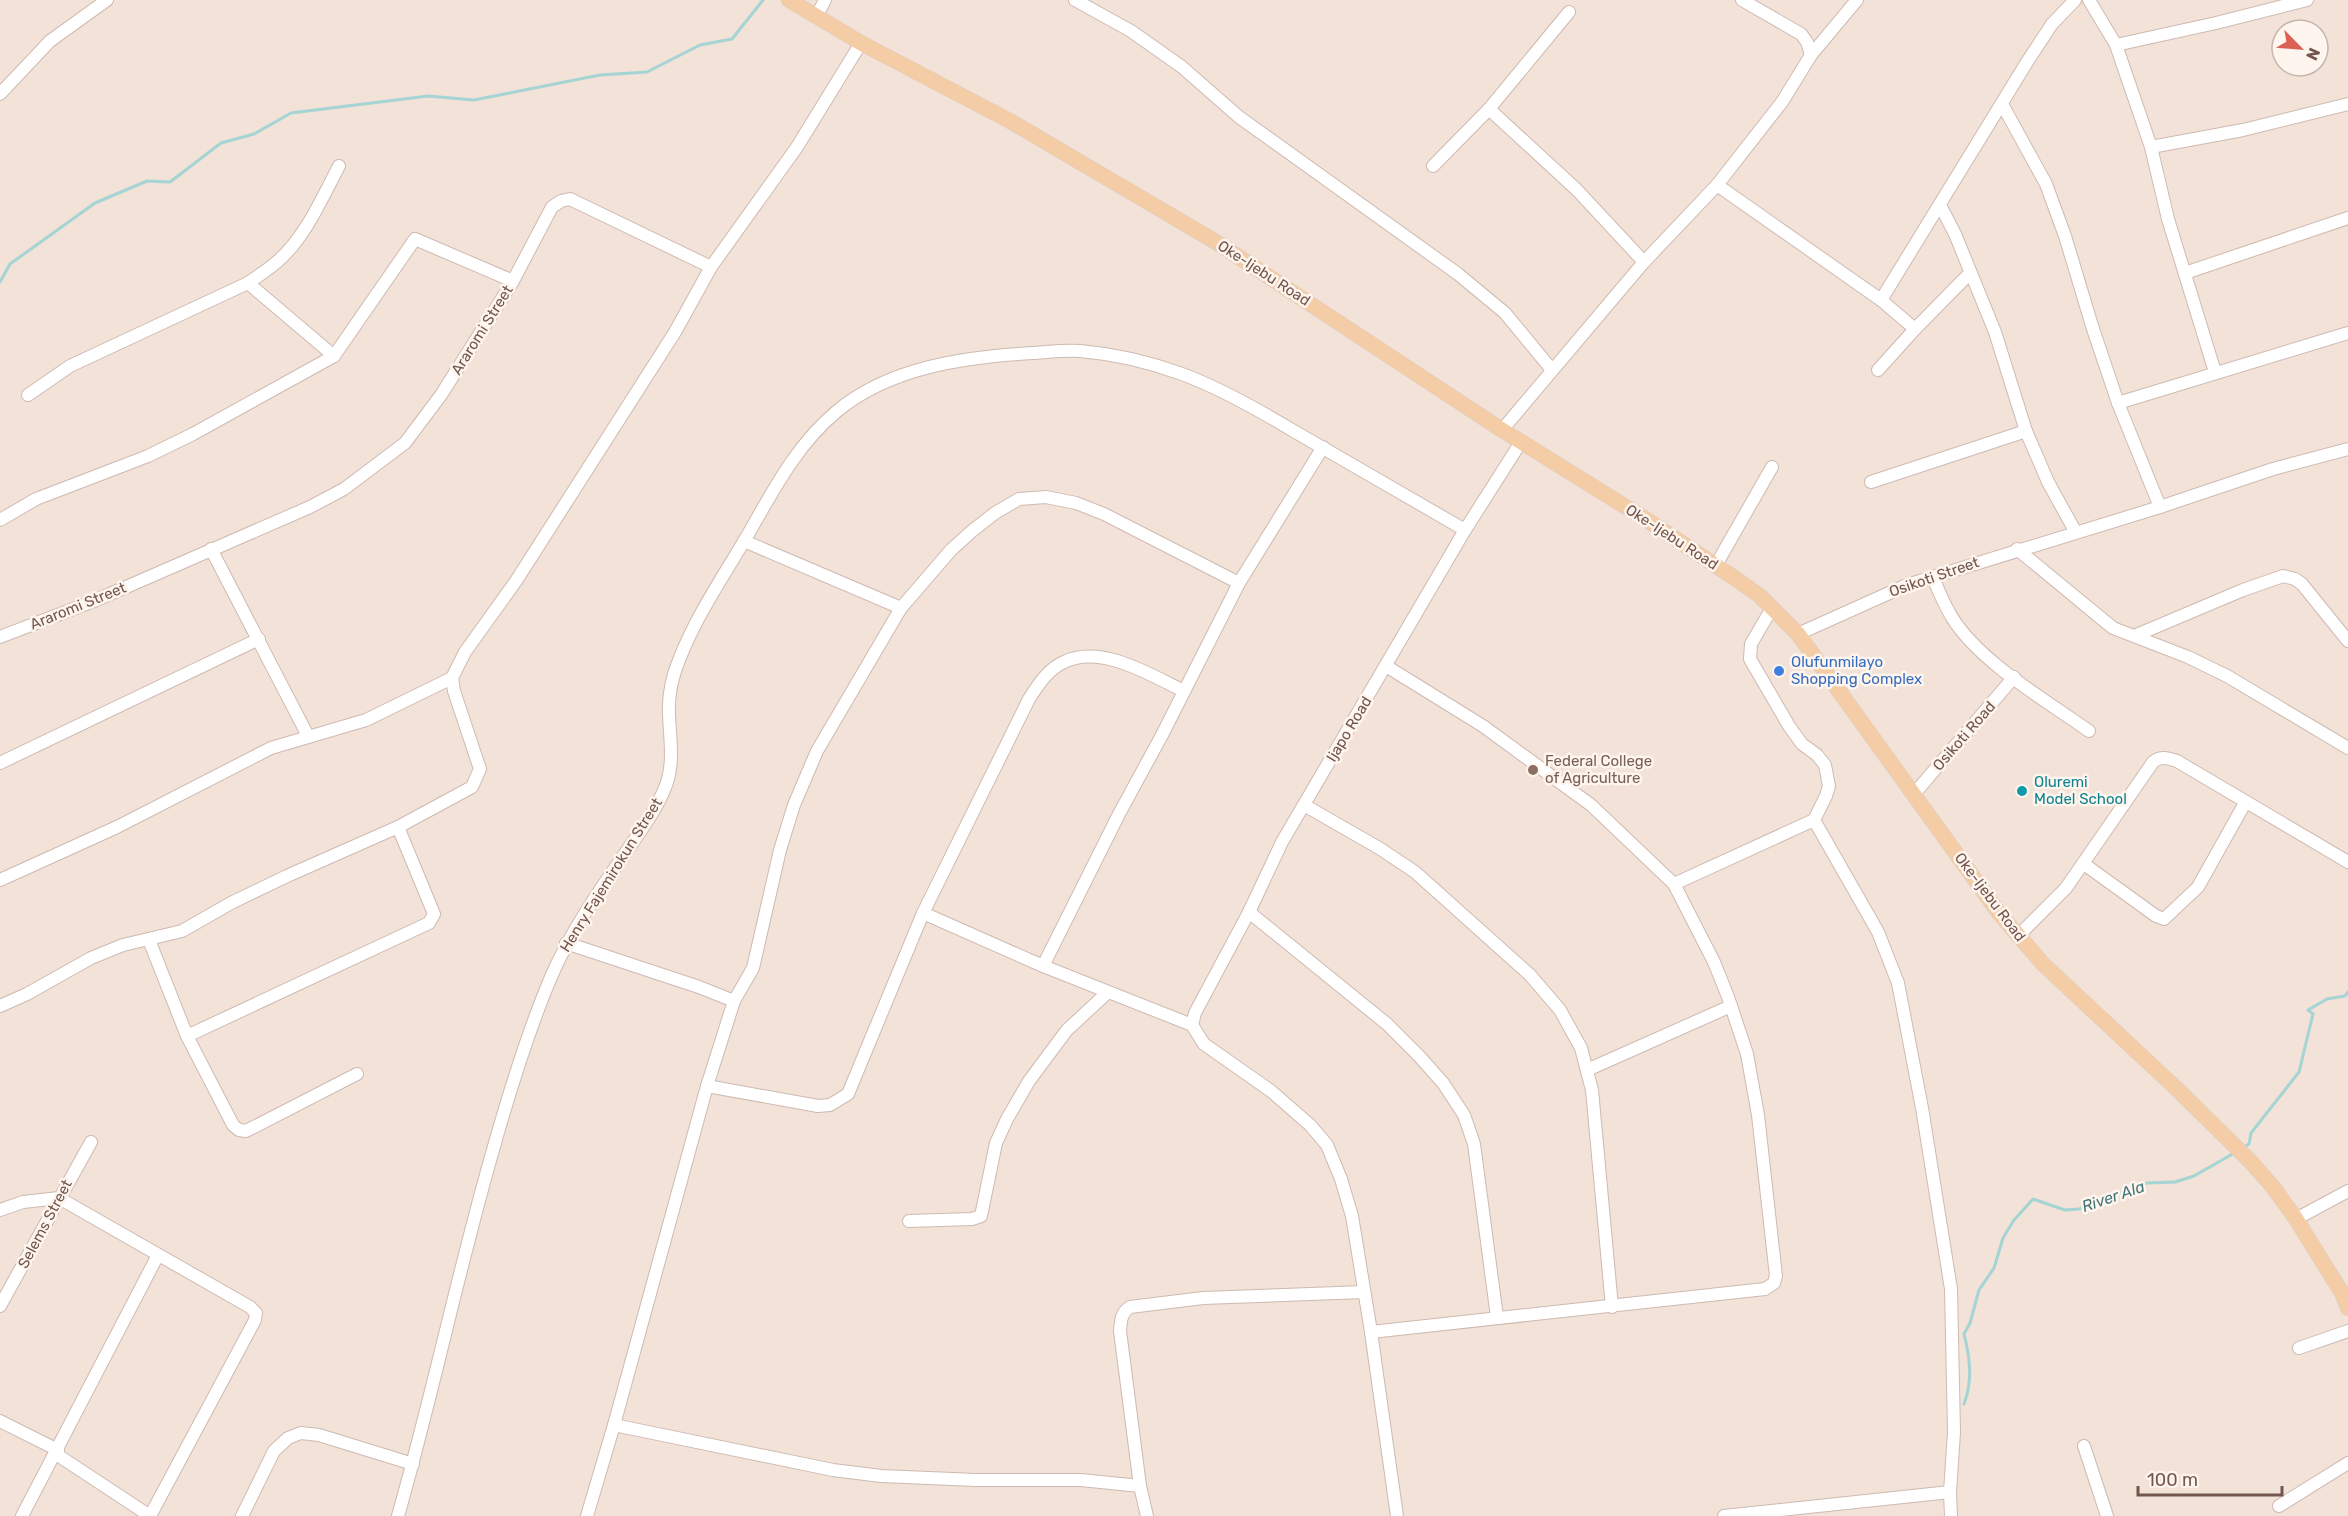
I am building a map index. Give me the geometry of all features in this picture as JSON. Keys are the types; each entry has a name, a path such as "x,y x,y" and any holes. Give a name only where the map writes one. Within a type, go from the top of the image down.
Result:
{"main road":[{"name":"Oke-Ijebu Road","path":"789,0 861,43 1010,121 1216,242 1502,430 1716,565 1772,608 1798,634 1999,913 2018,936 2043,964 2239,1150 2273,1187 2296,1219 2342,1293 2348,1308"}],"street":[{"path":"0,94 50,41 107,0"},
{"path":"817,15 825,0"},
{"path":"1075,0 1131,31 1174,61 1239,117 1465,280 1505,314 1552,370"},
{"path":"1742,0 1801,34 1807,42 1810,55"},
{"path":"1502,430 1644,262 1717,185 1782,102 1810,55 1857,0"},
{"path":"1881,300 2052,24 2075,0"},
{"path":"2089,0 2116,45 2151,147 2168,219 2215,372"},
{"path":"2116,45 2307,0"},
{"path":"1433,166 1489,109 1569,12"},
{"path":"0,1006 27,994 91,958 123,945 182,931 231,903 287,876 398,828 472,787 480,769 454,691 452,678 465,652 516,581 675,332 711,267 797,147 861,43"},
{"path":"2002,104 2046,184 2065,236 2118,403 2160,507"},
{"path":"2151,147 2243,130 2348,104"},
{"path":"1489,109 1577,190 1644,262"},
{"path":"28,395 70,366 248,283 279,260 297,239 339,166"},
{"path":"1717,185 1881,300 1915,329"},
{"name":"Araromi Street","path":"0,637 94,601 310,507 344,489 399,448 441,395 513,281 552,207 561,201 570,199 711,267"},
{"path":"1940,205 1955,234 1995,332 2026,431 2048,482 2075,531"},
{"path":"2185,273 2348,218"},
{"path":"0,520 36,499 148,456 184,439 334,356 415,239 513,281"},
{"path":"1878,370 1970,273"},
{"path":"248,283 334,356"},
{"path":"2118,403 2348,333"},
{"name":"Henry Fajemirokun Street","path":"398,1516 517,1062 566,943 651,814 665,788 670,770 670,686 678,662 717,586 793,459 815,432 839,409 887,380 969,359 1075,350 1116,355 1187,375 1248,405 1465,530"},
{"path":"1871,482 2026,431"},
{"name":"Ijapo Road","path":"1192,1025 1195,1014 1249,912 1282,842 1465,530 1521,442"},
{"path":"1043,966 1239,583 1323,447"},
{"name":"Osikoti Street","path":"1798,634 1907,585 2075,531 2160,507 2273,469 2348,449"},
{"path":"1716,565 1772,467"},
{"path":"587,1516 707,1086 734,1001 753,968 780,850 794,805 817,751 901,608 951,550 979,525 1019,499 1046,496 1076,503 1104,514 1239,583"},
{"path":"744,541 901,608"},
{"path":"211,549 308,736"},
{"path":"2017,549 2099,619 2114,628 2188,657 2227,676 2348,748"},
{"path":"2134,636 2242,590 2283,576 2295,579 2301,584 2348,641"},
{"path":"1933,578 1953,619 1980,650 2089,731"},
{"path":"1674,884 1814,820 1829,786 1822,759 1802,744 1789,726 1750,659 1751,644 1772,608"},
{"path":"0,763 259,639"},
{"path":"707,1086 818,1106 830,1105 848,1094 923,913 1029,699 1042,679 1063,662 1080,657 1101,658 1130,666 1184,691"},
{"path":"1371,1332 1765,1289 1774,1283 1776,1276 1758,1115 1747,1054 1714,962 1674,884 1591,806 1483,726 1386,666"},
{"name":"Osikoti Road","path":"1914,794 2014,677"},
{"path":"0,880 117,827 271,748 366,720 452,678"},
{"path":"2018,936 2066,888 2117,812 2158,758 2177,761 2348,862"},
{"path":"2084,864 2156,916 2164,919 2198,887 2245,803"},
{"path":"1304,805 1379,848 1415,872 1521,966 1560,1010 1581,1048 1593,1090 1612,1307"},
{"path":"1814,820 1878,932 1898,982 1922,1108 1951,1289 1954,1432 1950,1492 1951,1516"},
{"path":"187,1036 429,923 434,914 398,828"},
{"path":"1249,912 1387,1024 1443,1083 1464,1115 1474,1144 1497,1317"},
{"path":"923,913 1107,993 1192,1025 1204,1044 1293,1109 1327,1145 1341,1179 1352,1216 1397,1516"},
{"path":"149,940 187,1036 233,1125 239,1130 246,1131 357,1074"},
{"path":"566,943 699,987 734,1001"},
{"path":"909,1221 972,1219 981,1216 996,1143 1007,1119 1029,1082 1061,1038 1107,993"},
{"path":"1587,1070 1731,1006"},
{"name":"Selems Street","path":"0,1306 91,1142"},
{"path":"2296,1219 2348,1191"},
{"path":"0,1210 23,1202 59,1198 250,1307 256,1313 255,1320 150,1516 57,1452 0,1421"},
{"path":"22,1516 158,1255"},
{"path":"1147,1516 1140,1486 1120,1331 1121,1319 1125,1311 1130,1307 1203,1298 1364,1292"},
{"path":"2299,1347 2348,1330"},
{"path":"614,1425 833,1470 881,1476 976,1480 1081,1480 1140,1486"},
{"path":"242,1516 274,1451 288,1438 301,1433 319,1435 413,1464"},
{"path":"2084,1446 2107,1516"},
{"path":"2278,1506 2348,1462"},
{"path":"1724,1516 1950,1492"}],"shaded area":[{"path":"0,0 2348,0 2348,1516 0,1516"}],"waterway":[{"path":"0,282 10,264 95,203 147,181 170,182 221,143 254,134 291,113 428,96 474,100 600,75 647,72 700,45 732,39 763,0"},
{"name":"River Ala","path":"2244,1147 2249,1144 2251,1133 2299,1072 2313,1014 2308,1010 2327,999 2345,996 2348,992"},
{"name":"River Ala","path":"1964,1404 1969,1386 1970,1369 1964,1334 1970,1323 1979,1290 1994,1268 2003,1238 2014,1220 2033,1199 2065,1210 2079,1209 2147,1183 2175,1182 2194,1176 2236,1152"}],"place":[{"name":"Olufunmilayo Shopping Complex","path":"1779,671"},
{"name":"Federal College of Agriculture","path":"1533,770"},
{"name":"Oluremi Model School","path":"2022,791"}]}
